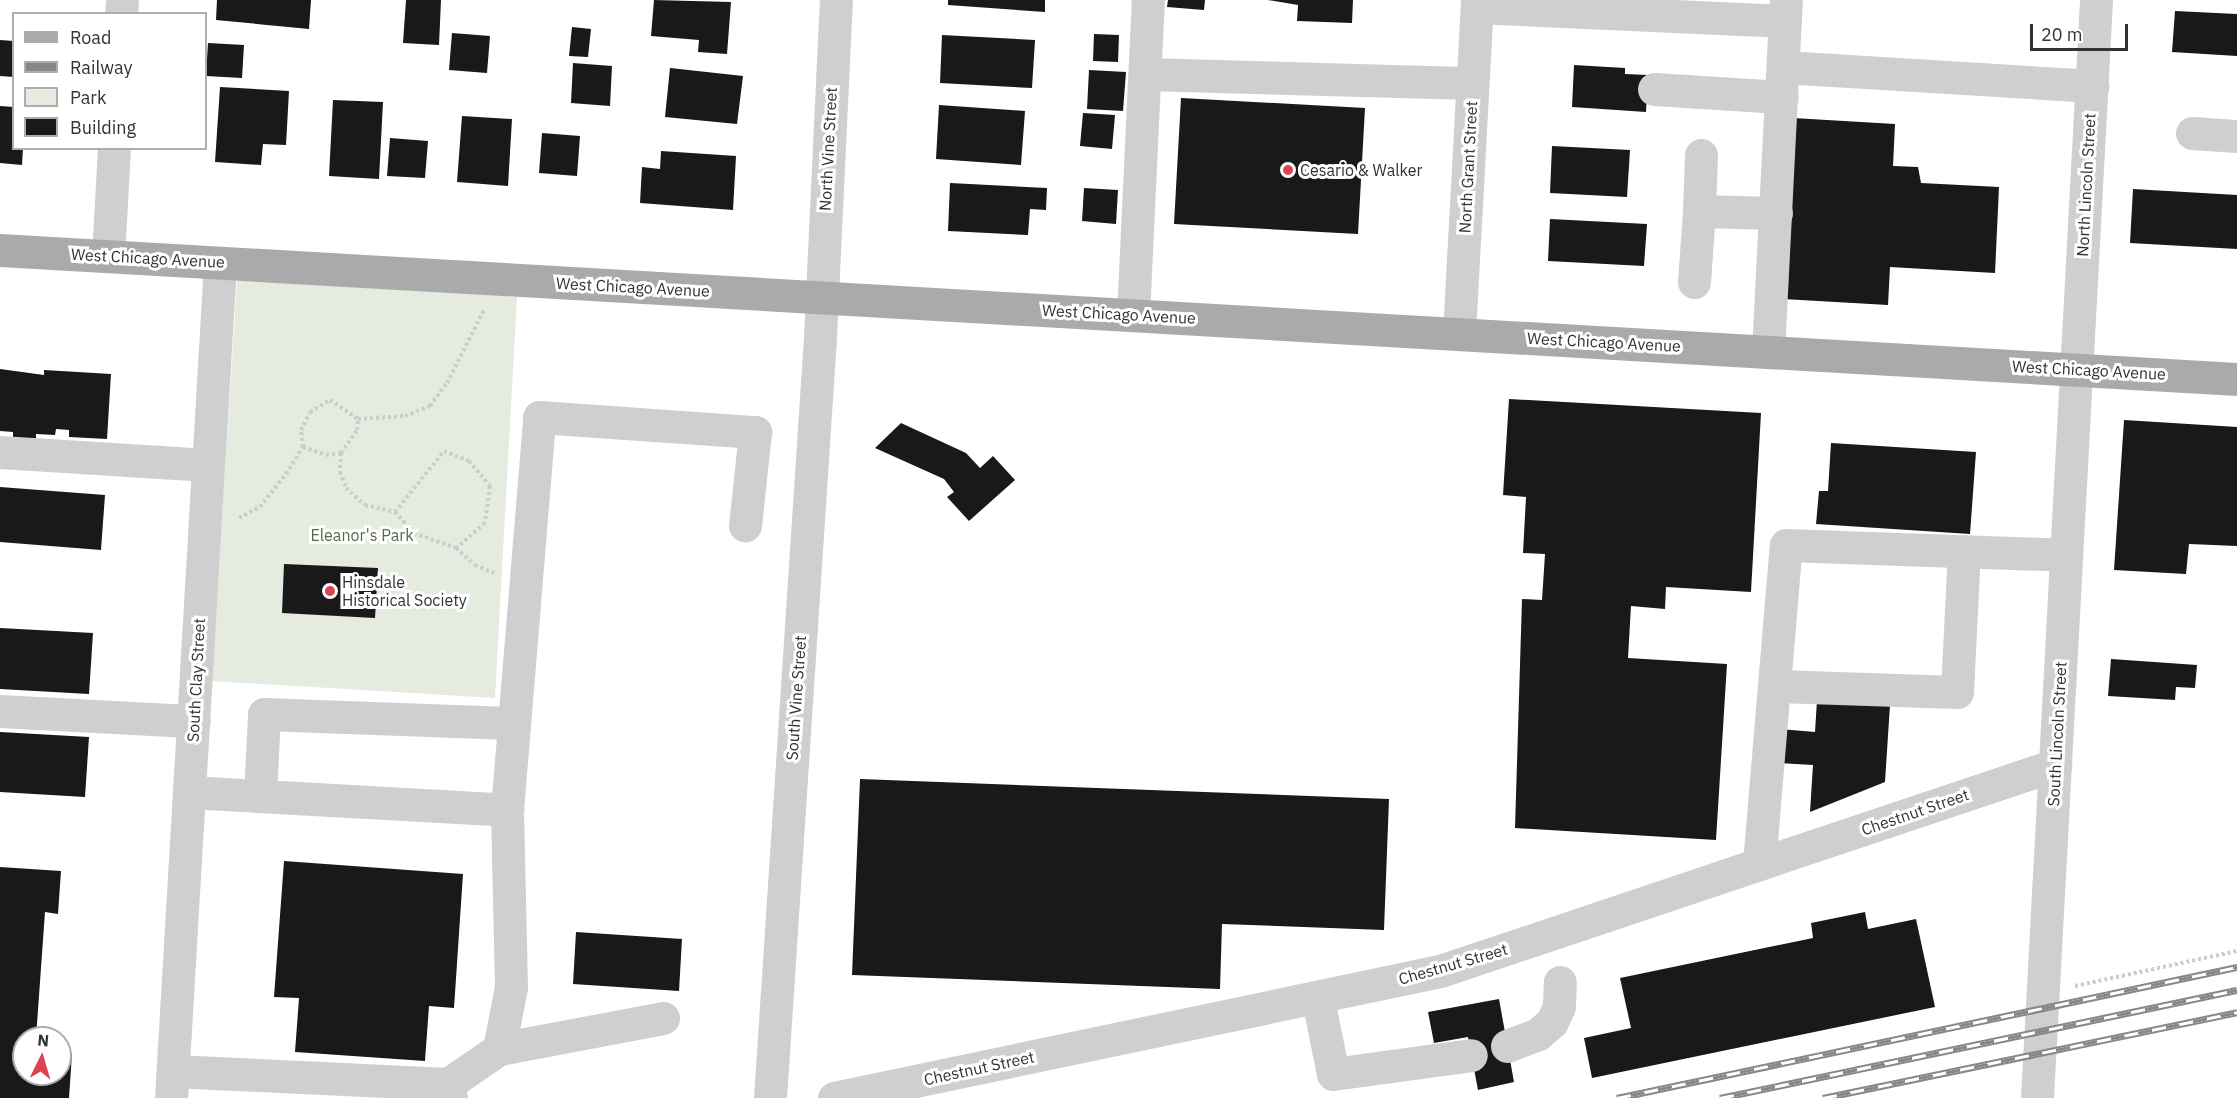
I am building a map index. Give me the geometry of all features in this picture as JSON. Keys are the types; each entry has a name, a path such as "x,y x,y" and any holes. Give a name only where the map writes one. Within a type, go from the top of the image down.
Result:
{"main road":[{"name":"West Chicago Avenue","path":"0,250 2237,379"}],"street":[{"name":"North Vine Street","path":"819,297 836,0"},
{"path":"1133,315 1136,252 1156,75 1148,0"},
{"name":"North Lincoln Street","path":"2076,369 2096,0"},
{"path":"1477,4 1786,10 1768,352"},
{"name":"North Grant Street","path":"1459,334 1477,4"},
{"path":"1156,75 1472,83"},
{"path":"1654,90 1782,82 2092,86"},
{"path":"2192,133 2237,136"},
{"path":"108,256 114,150"},
{"path":"1694,282 1701,155"},
{"path":"1699,211 1776,213"},
{"name":"South Clay Street","path":"172,1084 220,263"},
{"name":"South Vine Street","path":"771,1098 819,297"},
{"name":"South Lincoln Street","path":"2037,1098 2076,369"},
{"path":"499,1049 511,987 507,810 539,417 755,432 745,525"},
{"path":"0,452 208,465"},
{"path":"1759,864 1786,545 2066,555"},
{"path":"1774,686 1957,692 1964,551"},
{"path":"0,711 194,721"},
{"path":"260,796 264,714 514,723"},
{"name":"Chestnut Street","path":"834,1098 1318,999 1440,971 2055,765"},
{"path":"189,792 507,810"},
{"path":"1508,1046 1538,1034 1552,1022 1559,1006 1560,982"},
{"path":"1318,999 1334,1074 1471,1055"},
{"path":"172,1084 449,1091 499,1049 663,1018"}],"path":[{"path":"205,531 260,507 303,447 301,430 310,412 330,400 358,419 405,416 430,406 447,383 500,279"},
{"path":"358,419 357,430 340,453 340,472 346,488 364,506 395,512 414,533 456,548 475,565 525,587"},
{"path":"303,447 326,455 340,453"},
{"path":"395,512 444,451 469,461 490,486 485,523 456,548"},
{"path":"2087,982 2237,951"}],"green space":[{"name":"Eleanor's Park","path":"237,280 517,297 495,698 212,681"}],"building":[{"path":"217,0 311,0 309,29 216,20"},
{"path":"406,0 441,0 439,45 403,43"},
{"path":"654,0 731,2 727,54 698,52 699,40 651,36"},
{"path":"948,0 1045,0 1045,12 948,5"},
{"path":"1168,0 1205,0 1204,10 1167,7"},
{"path":"1268,0 1353,0 1352,23 1297,21 1298,5"},
{"path":"2175,11 2237,14 2237,56 2172,52"},
{"path":"572,27 591,29 588,57 569,56"},
{"path":"452,33 490,36 487,73 449,70"},
{"path":"1094,34 1119,35 1118,62 1093,61"},
{"path":"942,35 1035,40 1032,88 940,83"},
{"path":"0,40 12,41 12,77 0,76"},
{"path":"208,43 244,45 242,78 207,76"},
{"path":"573,63 612,66 610,106 571,103"},
{"path":"1574,65 1625,68 1625,74 1648,75 1646,112 1572,107"},
{"path":"670,68 743,76 737,124 665,117"},
{"path":"1089,70 1126,72 1123,111 1087,109"},
{"path":"220,87 289,91 286,145 263,144 261,165 215,162"},
{"path":"1181,98 1365,108 1358,234 1174,224"},
{"path":"333,100 383,102 379,179 329,176"},
{"path":"939,105 1025,111 1021,165 936,159"},
{"path":"0,106 12,107 12,150 23,150 22,165 0,163"},
{"path":"1083,113 1115,115 1112,149 1080,146"},
{"path":"462,116 512,119 508,186 457,182"},
{"path":"1793,118 1895,124 1893,166 1918,167 1921,183 1999,187 1995,273 1890,267 1888,305 1783,299"},
{"path":"542,133 580,136 577,176 539,173"},
{"path":"390,138 428,141 425,178 387,176"},
{"path":"1552,146 1630,150 1627,197 1550,193"},
{"path":"661,151 736,156 733,210 640,203 642,167 660,169"},
{"path":"950,183 1047,188 1046,210 1030,209 1028,235 948,231"},
{"path":"1084,188 1118,190 1116,224 1082,221"},
{"path":"2133,189 2237,195 2237,249 2130,243"},
{"path":"1550,219 1647,224 1644,266 1548,261"},
{"path":"0,369 44,375 44,370 111,374 107,439 69,437 69,430 56,429 55,435 36,434 36,440 13,439 13,432 0,431"},
{"path":"1509,399 1761,413 1751,592 1666,587 1665,609 1631,606 1628,658 1727,664 1716,840 1515,828 1522,599 1542,600 1545,554 1523,553 1526,497 1503,495"},
{"path":"2124,420 2237,427 2237,546 2189,544 2186,574 2114,570"},
{"path":"901,423 966,453 980,468 993,456 1015,480 969,521 947,497 954,492 944,479 875,448"},
{"path":"1831,443 1976,452 1970,534 1816,524 1819,491 1828,491"},
{"path":"0,487 105,495 101,550 0,542"},
{"name":"Hinsdale Historical Society","path":"284,564 378,568 375,618 282,613"},
{"path":"0,628 93,633 89,694 0,689"},
{"path":"2111,659 2197,665 2195,688 2176,687 2175,700 2108,696"},
{"path":"1817,700 1890,705 1885,782 1810,812 1813,765 1778,763 1780,729 1815,732"},
{"path":"0,732 89,737 85,797 0,792"},
{"path":"860,779 1389,799 1384,930 1222,924 1220,989 852,975"},
{"path":"284,861 463,874 454,1008 429,1006 425,1061 295,1052 299,998 274,997"},
{"path":"0,867 61,871 58,914 45,912 37,1026 12,1026 12,1086 70,1086 69,1098 0,1098"},
{"path":"1865,912 1868,929 1916,919 1935,1007 1592,1078 1584,1038 1631,1028 1620,978 1813,938 1811,923"},
{"path":"576,932 682,939 679,991 573,984"},
{"path":"1499,999 1514,1082 1478,1090 1468,1037 1434,1043 1428,1012"}],"railway":[{"path":"1617,1098 2237,967"},
{"path":"1720,1098 2237,990"},
{"path":"1823,1098 2237,1012"}],"place":[{"name":"Cesario & Walker","path":"1288,170"},
{"name":"Hinsdale Historical Society","path":"330,591"}]}
